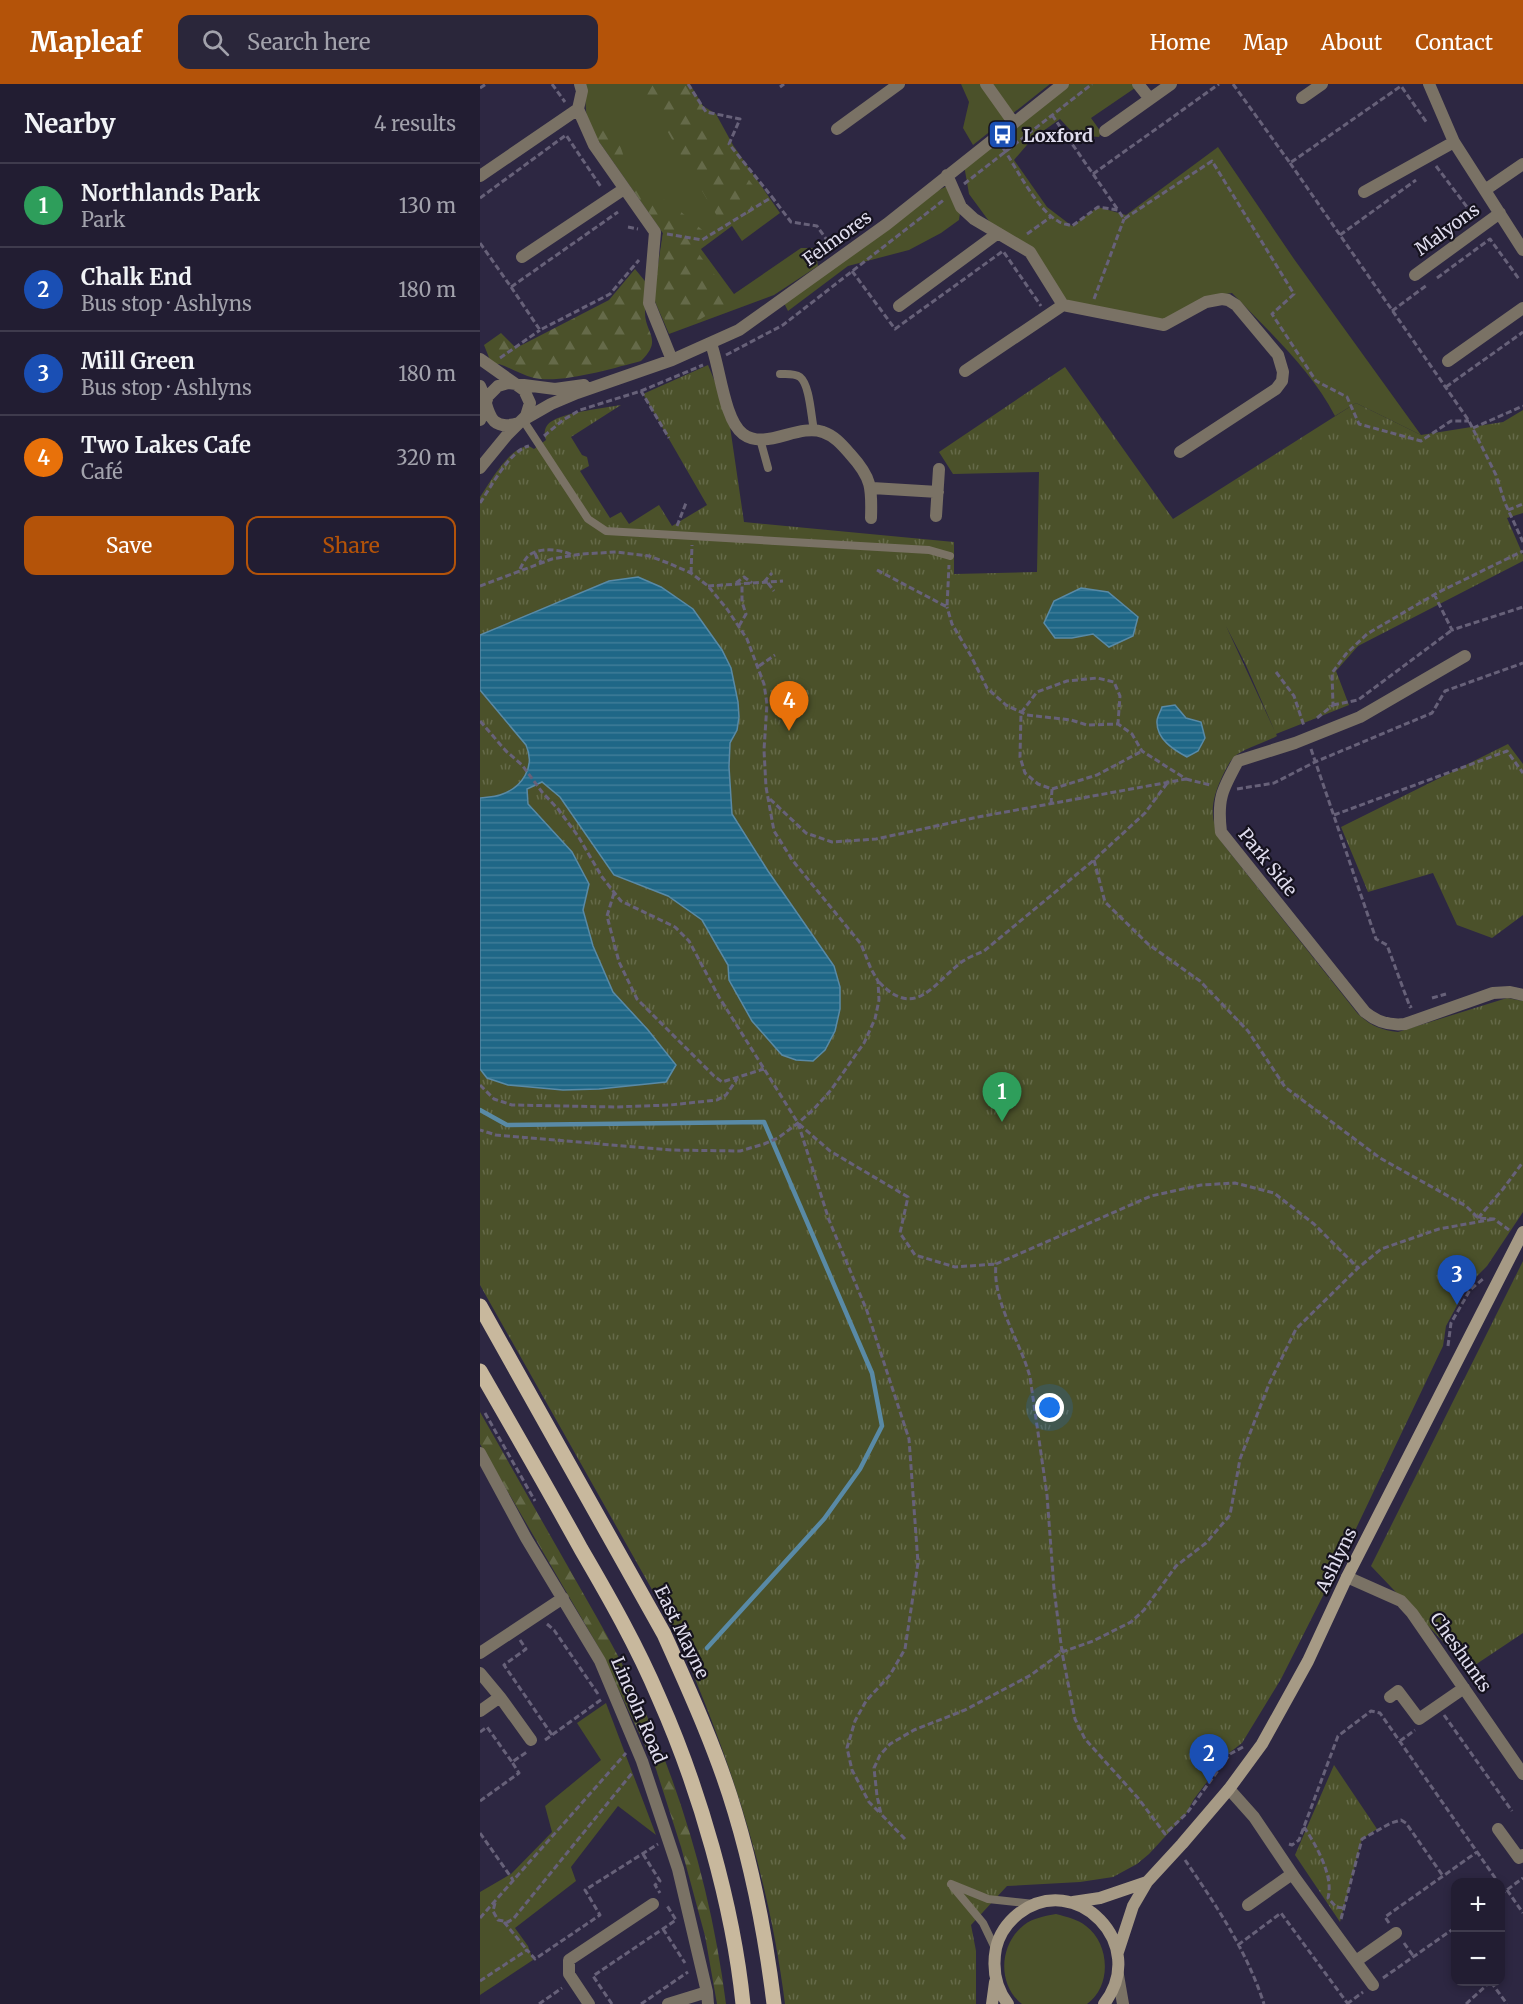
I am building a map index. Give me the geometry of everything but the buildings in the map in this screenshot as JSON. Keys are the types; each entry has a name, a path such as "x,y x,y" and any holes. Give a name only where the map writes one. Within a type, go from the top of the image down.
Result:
{"main road":[{"name":"East Mayne","path":"480,1306 664,1634 686,1683 714,1751 735,1811 759,1908 774,2004"},
{"path":"480,1371 624,1624 672,1727 720,1878 742,2004"}],"street":[{"path":"580,84 582,91 578,109 594,145 655,232 649,303 672,360"},
{"path":"837,129 899,84"},
{"path":"986,84 1013,122"},
{"name":"Felmores","path":"480,468 507,435 522,422 551,404 608,381 672,360 739,330 887,224 1063,84"},
{"path":"1138,84 1150,99"},
{"path":"1105,131 1171,84"},
{"path":"1302,98 1322,84"},
{"name":"Malyons","path":"1429,84 1454,142 1523,250"},
{"path":"480,176 578,109"},
{"path":"1364,192 1454,142"},
{"path":"1485,190 1523,164"},
{"path":"947,176 961,207 974,219 1030,252 1064,305"},
{"path":"522,257 624,189"},
{"name":"Malyons","path":"1415,275 1500,213"},
{"path":"898,306 998,233"},
{"path":"965,371 1064,305 1164,325 1206,302 1228,300 1236,305 1278,355 1283,372 1282,381 1276,389 1180,452"},
{"path":"1448,361 1523,308"},
{"path":"711,344 717,359 732,422 741,433 750,438 760,439 814,430 834,437 866,474 872,488 871,518"},
{"path":"480,359 524,390 530,404 522,422 508,427 494,422 487,409 480,386"},
{"name":"Felmores","path":"515,385 555,389 608,381"},
{"path":"480,420 493,389 508,383 515,385"},
{"path":"936,516 939,469"},
{"path":"872,488 938,492"},
{"name":"Park Side","path":"1465,656 1360,717 1306,732 1238,761 1216,788 1221,832 1373,1019 1394,1025 1405,1024 1493,993 1523,994"},
{"name":"Ashlyns","path":"1118,1952 1133,1906 1147,1882 1229,1790 1262,1744 1308,1661 1517,1231"},
{"name":"Lincoln Road","path":"480,1453 526,1538 600,1661 642,1761 678,1869 708,1998"},
{"name":"Cheshunts","path":"1347,1577 1401,1601 1412,1612 1523,1774"},
{"path":"480,1653 563,1598"},
{"path":"480,1673 534,1744"},
{"path":"1390,1697 1398,1691 1419,1719 1464,1688"},
{"path":"480,1712 500,1697"},
{"path":"1229,1790 1254,1817 1292,1874 1373,1985"},
{"path":"1498,1829 1519,1858 1523,1855"},
{"path":"1248,1905 1292,1874"},
{"name":"Ashlyns","path":"1036,1904 1100,1898 1147,1882"},
{"path":"1068,1902 1085,1908 1101,1920 1114,1939 1118,1952 1118,1975 1123,2004"},
{"path":"589,2004 569,1974 569,1960 653,1904"},
{"path":"992,2004 996,1980 994,1960 1004,1929 1014,1918 1036,1904"},
{"path":"1356,1961 1396,1933"},
{"path":"1104,2004 1114,1989 1118,1975"},
{"path":"996,1980 1008,2004"},
{"path":"668,2004 708,1998"}],"lane":[{"path":"780,374 794,374 801,378 806,387 814,430"},
{"path":"522,422 588,519 606,531 929,550 950,556"},
{"path":"760,439 768,468"},
{"path":"996,1950 983,1923 951,1884 988,1899 1036,1904"}],"path":[{"path":"480,88 486,84"},
{"path":"552,84 566,103"},
{"path":"688,84 706,112 740,118 729,144 791,222 817,226 834,252"},
{"path":"780,87 784,84"},
{"path":"954,192 1092,84"},
{"path":"1093,174 1219,84"},
{"path":"1233,84 1469,421 1497,475 1523,542"},
{"path":"1290,163 1401,86 1427,123"},
{"path":"1052,115 1124,219"},
{"path":"480,198 566,135 605,192"},
{"path":"995,136 1015,170 1058,221 1072,226 1098,207 1118,210"},
{"path":"1090,310 1124,219 1212,161 1294,294 1272,314 1316,381 1347,397 1359,424 1421,441 1451,421 1469,421"},
{"path":"1436,166 1467,207"},
{"path":"1340,235 1417,180"},
{"path":"665,234 702,240 772,197"},
{"path":"1014,243 1052,216"},
{"path":"1436,278 1490,239 1519,279"},
{"path":"852,271 895,329 1003,251 1047,316"},
{"path":"499,358 540,330 610,294 645,253"},
{"path":"1392,311 1427,285"},
{"path":"511,287 540,330"},
{"path":"1446,387 1523,332"},
{"path":"548,434 563,420 580,410 641,391 669,438"},
{"path":"1472,428 1523,406"},
{"path":"480,503 510,461 523,448 531,446"},
{"path":"1509,510 1523,504"},
{"path":"519,570 528,556 541,550 566,552 572,555"},
{"path":"1333,705 1332,673 1346,654 1366,634 1434,594 1523,551"},
{"path":"480,586 543,562 572,555 616,552 649,556 691,573 708,586 739,626 759,666 767,704 764,750 766,787 774,831 793,861 861,944 878,981 890,993 900,998 920,997 930,991 964,960 984,951 1094,860 1145,813 1169,782"},
{"path":"536,553 537,559 543,562"},
{"path":"950,556 947,607 952,624 987,688 1006,705 1021,713 1071,720 1087,725 1118,724 1132,734 1142,751 1186,779 1184,779"},
{"path":"878,570 947,607"},
{"path":"766,582 772,573"},
{"path":"735,584 744,577 753,584"},
{"path":"708,586 729,582 753,584 783,581"},
{"path":"766,582 774,591"},
{"path":"739,626 746,614 742,602 741,583"},
{"path":"1434,594 1452,630"},
{"path":"1306,732 1333,705 1358,700 1452,630 1523,607"},
{"path":"759,666 775,655"},
{"path":"770,800 806,832 832,842 876,839 978,817 1184,779 1216,788 1274,783 1315,762 1432,713 1445,691 1523,663"},
{"path":"1276,672 1294,696 1376,939 1387,945 1410,1007"},
{"path":"1118,724 1120,696 1114,682 1097,678 1067,681 1037,692 1021,713 1020,756 1025,773 1038,784 1052,789 1096,775 1142,751"},
{"path":"480,721 506,751 522,765 558,809 621,902 675,927 689,941 719,997 798,1123 829,1220 867,1311 909,1439 918,1563 905,1649 890,1675 866,1701 855,1721 847,1748 852,1770 870,1802 905,1839"},
{"path":"1334,815 1507,751 1523,773"},
{"path":"1052,789 1052,804"},
{"path":"1094,860 1105,902 1148,944 1200,981 1248,1031 1285,1087 1380,1158 1466,1206 1478,1218 1494,1219 1509,1230"},
{"path":"614,893 608,916 619,962 637,999 722,1082 765,1069"},
{"path":"480,1130 496,1135 671,1150 740,1151 764,1144 778,1138 813,1110 831,1090 864,1043 875,1019 879,1000 878,981"},
{"path":"480,1085 494,1099 512,1105 626,1107 717,1100 726,1095 738,1077"},
{"path":"798,1123 830,1151 908,1197 900,1233 915,1255 955,1268 996,1264 1151,1196 1201,1185 1235,1183 1274,1193 1314,1224 1358,1268"},
{"path":"1478,1218 1523,1162"},
{"path":"881,1814 874,1768 880,1755 890,1744 914,1730 965,1710 1030,1676 1062,1652 1093,1641 1131,1622 1144,1610 1176,1566 1206,1543 1230,1515 1240,1459 1269,1384 1296,1329 1358,1268 1381,1249 1439,1229 1494,1219"},
{"path":"996,1264 994,1281 1025,1358 1030,1377 1047,1495 1062,1652 1075,1719 1085,1739 1138,1798 1165,1834 1187,1813 1230,1754 1244,1746"},
{"path":"1448,1346 1451,1323 1460,1306 1470,1290 1488,1275"},
{"path":"512,1762 534,1744 552,1735 603,1700 554,1630 542,1624"},
{"path":"525,1633 518,1637 526,1649 504,1665 552,1735"},
{"path":"1287,1844 1292,1845 1299,1840 1338,1736 1371,1712 1380,1713 1495,1878"},
{"path":"1442,1712 1512,1811"},
{"path":"480,1732 487,1726 519,1773 480,1801"},
{"path":"1400,1741 1418,1728"},
{"path":"480,1918 630,1748"},
{"path":"504,1922 519,1913 642,1761"},
{"path":"1340,1922 1362,1839 1396,1821 1401,1820 1410,1827 1443,1876"},
{"path":"1304,1827 1318,1848 1331,1888 1329,1898 1336,1907 1344,1908"},
{"path":"480,1833 513,1880"},
{"path":"497,1899 494,1915 498,1920 504,1922 535,1959 600,1915 585,1890 661,1842"},
{"path":"1414,1957 1384,1917 1477,1852"},
{"path":"1184,1859 1225,1918 1264,2004"},
{"path":"1523,1878 1506,1891 1523,1913"},
{"path":"1238,1945 1281,1912 1348,2004 1451,1932"},
{"path":"612,2004 593,1976 663,1929 691,1971 641,2004"},
{"path":"480,1981 527,1950"},
{"path":"539,2004 566,1985"},
{"path":"1466,2004 1486,1986"},
{"path":"1493,1986 1507,2004"}],"green space":[{"path":"584,84 690,84 703,106 716,114 733,145 780,213 742,241 732,226 701,249 734,294 801,248 815,248 818,266 774,295 669,334 653,297 663,233 587,123"},
{"path":"641,84 684,84 703,106 716,135 766,203 695,249 733,299 699,320 667,326 655,290 663,233 595,136 612,120 631,179 674,206 707,234 723,226"},
{"path":"961,84 1050,84 973,145 963,128 969,102"},
{"path":"1068,84 1134,84 1135,88 1091,118 1101,132 1099,137 1075,135 1060,119 1032,139 1014,160 1047,207 1072,226 1098,207 1126,215 1218,147 1294,259 1421,435 1356,403 1335,416 1301,366 1232,293 1204,298 1164,325 1063,305 1028,248 994,228 969,194 964,165"},
{"path":"947,186 961,207 959,220 941,233 909,250 848,266 788,311 784,303 935,192"},
{"path":"635,269 649,286 645,319 652,341 648,353 641,361 587,374 545,379 534,378 499,364 496,365 490,360 484,345 501,333 516,348 609,300"},
{"path":"708,365 728,413 744,522 954,542 954,574 1037,572 1039,472 953,474 939,452 1065,367 1173,519 1356,403 1421,435 1503,422 1523,410 1523,513 1507,518 1523,555 1523,561 1358,646 1336,671 1349,705 1276,734 1277,736 1248,748 1234,757 1215,795 1213,819 1223,844 1358,1014 1367,1022 1381,1029 1398,1032 1507,998 1523,1001 1523,1212 1487,1266 1468,1285 1446,1326 1443,1346 1341,1560 1281,1679 1242,1743 1229,1753 1194,1799 1186,1814 1137,1864 1113,1877 1080,1882 1007,1886 971,1925 976,1951 976,2004 785,2004 768,1905 743,1810 692,1671 672,1625 480,1285 480,497 501,466 514,452 529,446 534,449 546,440 546,428 551,422 560,417 621,405 571,437 582,455 587,457 589,466 580,471 610,518 621,512 629,524 659,505 672,526 707,505 643,394","holes":["1226,626 1245,663 1275,731"]},
{"path":"1508,744 1523,764 1523,915 1492,938 1457,925 1433,873 1368,892 1341,827"},
{"path":"1523,1261 1523,1633 1469,1669 1371,1566"},
{"path":"480,1412 608,1638 636,1691 652,1728 689,1829 715,1933 726,2004 717,2004 705,1936 681,1847 656,1769 599,1648 480,1444"},
{"path":"606,1703 656,1835 618,1806 571,1867 576,1881 515,1928 528,1946 533,1960 480,1995 480,1892 511,1874 552,1832 545,1806 601,1760 577,1723"},
{"path":"1334,1765 1377,1829 1362,1839 1340,1922 1295,1855"},
{"path":"1056,1914 1072,1918 1083,1924 1100,1943 1105,1965 1101,1987 1087,2004 1022,2004 1008,1986 1004,1964 1006,1953 1016,1933 1024,1925"}],"water":[{"path":"638,577 661,587 693,609 722,650 731,668 739,717 737,730 730,743 732,814 768,871 834,966 840,987 840,1009 835,1031 825,1050 813,1061 796,1060 782,1055 752,1021 729,980 728,965 702,920 668,896 614,875 560,797 542,782 527,789 528,804 572,852 589,884 583,910 593,946 613,992 676,1065 666,1082 563,1090 508,1085 487,1078 480,1069 480,798 508,792 521,782 528,769 529,753 526,745 480,690 480,635 609,581"},
{"path":"1081,588 1108,592 1138,617 1133,636 1109,647 1093,634 1055,638 1044,623 1054,601"},
{"path":"1175,705 1186,718 1201,722 1205,738 1198,751 1187,757 1167,743 1157,727 1157,719 1162,707"}],"waterway":[{"path":"480,1110 507,1125 764,1122 872,1373 882,1426 860,1469 824,1519 707,1648"}],"place":[{"name":"Loxford","path":"1002,135"},
{"name":"Two Lakes Cafe","path":"789,731"},
{"name":"Northlands Park","path":"1002,1122"},
{"name":"Mill Green","path":"1457,1305"},
{"name":"Chalk End","path":"1209,1784"}]}
